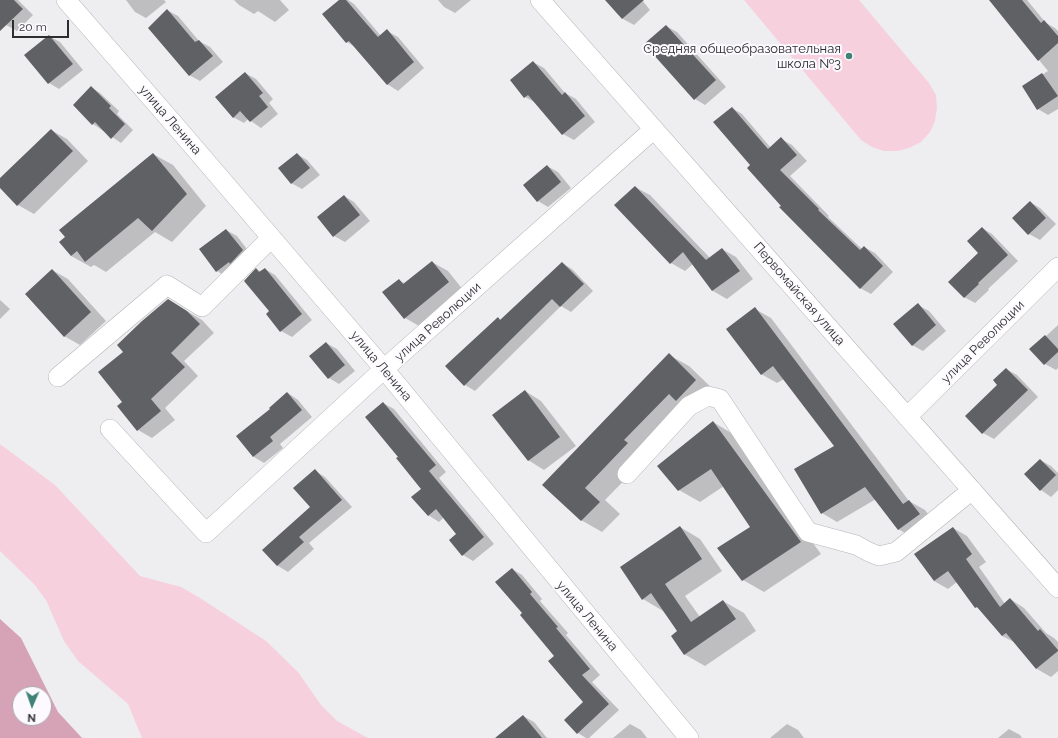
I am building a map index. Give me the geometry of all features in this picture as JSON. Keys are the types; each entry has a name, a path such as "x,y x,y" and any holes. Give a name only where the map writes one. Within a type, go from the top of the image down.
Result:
{"street":[{"name":"улица Ленина","path":"66,0 384,370 689,738"},
{"name":"Первомайская улица","path":"540,0 972,490 1055,577"},
{"name":"улица Революции","path":"110,430 206,533 384,370 654,130"},
{"path":"58,377 167,285 202,307 271,238"},
{"name":"улица Революции","path":"907,417 1057,270"},
{"path":"627,474 688,406 708,396 720,400 808,532 856,545 879,556 896,552 972,490"}],"shaded area":[{"name":"Средняя общеобразовательная школа №3","path":"744,0 859,0 929,83 936,95 937,108 935,121 930,132 921,142 909,148 897,151 884,151 872,147 861,140"},
{"path":"0,444 55,485 140,576 181,587 266,641 298,672 321,705 337,721 368,738 142,738 128,704 78,661 64,641 46,600 34,584 0,551"},
{"path":"0,619 21,638 45,686 12,686 12,726 52,726 52,700 58,712 82,738 0,738"}],"building":[{"path":"0,0 14,0 23,9 0,31"},
{"path":"339,0 346,0 378,37 387,29 414,62 387,85 349,41 346,43 322,14"},
{"path":"605,0 644,0 622,19"},
{"path":"989,0 1022,0 1041,23 1044,20 1058,36 1058,43 1038,61"},
{"path":"167,9 195,42 199,40 213,56 189,76 148,28"},
{"path":"666,25 716,80 694,100 644,44"},
{"path":"49,35 73,64 48,84 24,55"},
{"path":"533,61 562,95 565,92 585,116 562,135 528,95 524,98 510,80"},
{"path":"245,72 263,93 259,96 268,107 250,122 240,111 233,118 215,97"},
{"path":"1042,73 1058,96 1037,110 1022,86"},
{"path":"91,86 111,106 109,108 125,124 111,139 95,122 92,125 73,105"},
{"path":"732,107 768,149 781,137 797,155 780,170 819,209 818,210 860,250 864,246 883,266 860,289 779,207 781,206 747,168 750,165 713,122"},
{"path":"51,129 73,151 17,206 0,188 0,178"},
{"path":"153,153 187,194 152,231 138,218 85,262 77,251 71,256 59,242 65,237 59,230"},
{"path":"297,153 310,168 291,184 278,168"},
{"path":"547,165 561,182 537,202 523,185"},
{"path":"635,186 706,260 722,248 740,271 712,291 683,252 670,264 614,205"},
{"path":"344,195 360,215 333,237 317,217"},
{"path":"1030,201 1046,218 1028,235 1012,218"},
{"path":"982,227 1008,255 964,298 948,282 978,253 967,241"},
{"path":"226,229 243,250 230,264 229,262 216,272 199,249"},
{"path":"432,261 449,282 404,319 382,292 399,279 403,284"},
{"path":"562,262 584,284 560,307 552,299 464,386 445,366 498,317 500,320"},
{"path":"256,268 259,272 265,268 302,314 280,332 266,314 269,311 244,281"},
{"path":"52,269 91,312 64,337 25,294"},
{"path":"168,299 187,311 200,324 171,353 185,367 151,399 161,411 137,431 117,406 122,402 98,372 123,352 117,345"},
{"path":"918,303 936,325 912,346 893,324"},
{"path":"755,307 903,504 909,500 920,514 898,530 865,487 821,514 794,469 834,446 773,366 761,375 726,329"},
{"path":"1045,335 1058,349 1058,352 1044,365 1029,349"},
{"path":"326,342 345,365 328,379 309,356"},
{"path":"669,353 696,380 676,401 669,394 624,440 628,443 585,488 600,502 581,521 542,485"},
{"path":"1006,368 1028,390 982,434 965,416 997,385 993,380"},
{"path":"525,390 560,437 528,461 492,415"},
{"path":"287,392 302,410 270,437 273,441 253,457 236,436 270,409 269,408"},
{"path":"383,402 436,465 429,471 484,537 462,556 449,540 456,534 436,509 428,516 411,497 421,489 396,458 398,457 365,417"},
{"path":"713,421 801,542 742,581 717,548 750,527 711,469 678,491 657,466"},
{"path":"1040,459 1056,475 1040,491 1024,474"},
{"path":"315,469 342,500 299,537 304,542 277,566 262,550 310,507 293,488"},
{"path":"680,526 702,559 665,584 691,622 723,600 736,619 684,655 671,636 677,631 651,593 642,600 620,567"},
{"path":"953,527 972,554 966,559 1000,607 1010,598 1038,631 1040,629 1058,650 1036,669 1006,633 1002,636 977,607 975,608 948,571 934,581 914,554"},
{"path":"512,568 532,592 530,594 558,627 556,628 590,669 582,675 609,704 577,734 564,720 583,702 548,661 554,656 520,615 522,613 495,582"},
{"path":"523,715 542,738 495,738"}],"place":[{"name":"Средняя общеобразовательная школа №3","path":"849,56"}]}
